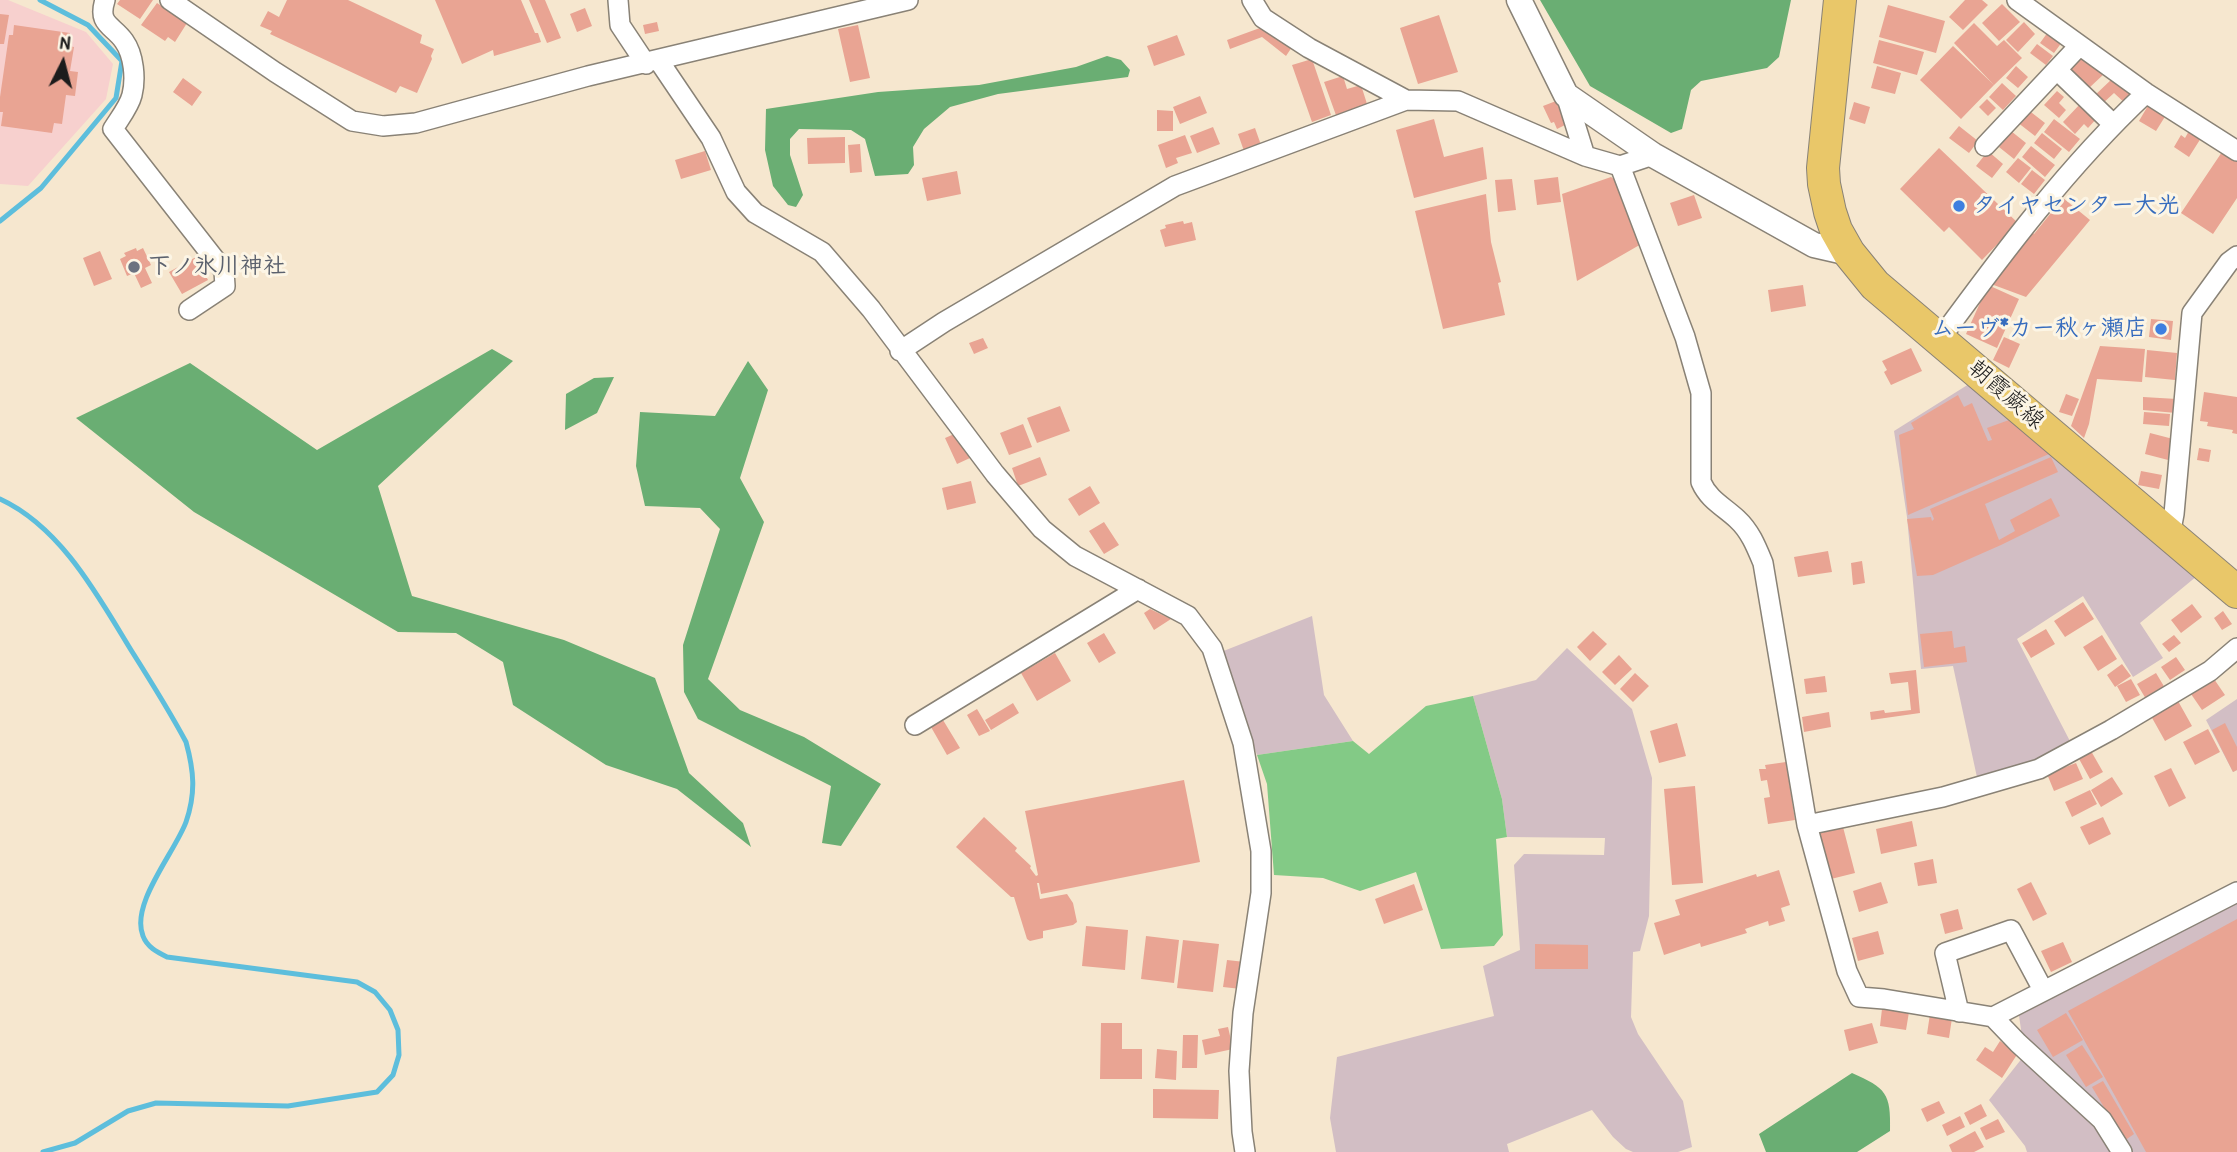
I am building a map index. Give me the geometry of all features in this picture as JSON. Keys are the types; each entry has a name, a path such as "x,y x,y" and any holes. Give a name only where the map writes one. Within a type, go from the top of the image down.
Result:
{"main road":[{"name":"朝霞蕨線","path":"1840,0 1824,168 1830,212 1849,253 1875,285 2237,592"}],"street":[{"path":"105,0 104,23 125,42 134,66 132,96 113,130 224,271 225,286 189,310"},
{"path":"170,0 352,121 383,126 416,123 588,76 908,0"},
{"path":"618,0 620,25 653,62 711,138 736,192 755,213 822,252 871,309 995,474 1042,529 1075,556 1188,616 1212,648 1243,743 1261,851 1261,893 1242,1013 1240,1059 1245,1152"},
{"path":"1252,0 1263,18 1309,48 1406,100"},
{"path":"1519,0 1566,95 1585,156"},
{"path":"2017,0 2146,93 2237,151"},
{"path":"1985,146 2080,46"},
{"path":"2057,70 2113,124"},
{"path":"1940,339 2060,185 2113,124 2146,93"},
{"path":"1566,95 1653,155 1814,245 1849,253"},
{"path":"901,351 944,321 1175,186 1406,100 1458,101 1585,156 1620,166 1653,155"},
{"path":"1620,166 1685,337 1702,393 1701,482 1707,495 1738,520 1754,540 1763,563 1807,824 1847,971 1859,997 1993,1017 2237,892"},
{"path":"2170,535 2192,313 2229,262 2237,256"},
{"path":"915,725 1138,589"},
{"path":"1807,824 1943,797 2039,769 2210,671 2237,648"},
{"path":"1958,1012 1945,953 2011,930 2043,990"},
{"path":"1993,1017 2102,1120 2122,1152"}],"shaded area":[{"path":"0,0 8,0 86,32 113,64 106,99 28,186 0,184"},
{"path":"1969,384 2197,576 2140,623 2163,658 2133,677 2083,596 2017,639 2072,745 2031,764 1978,782 1953,666 1921,669 1907,517 1894,431"},
{"path":"1312,616 1324,695 1353,741 1257,755 1221,652"},
{"path":"1567,648 1632,709 1652,778 1649,916 1640,951 1633,952 1631,1017 1638,1034 1683,1101 1692,1147 1678,1152 1633,1152 1613,1137 1592,1110 1507,1144 1509,1152 1336,1152 1330,1118 1337,1057 1494,1016 1483,966 1520,950 1514,865 1524,854 1604,855 1605,838 1507,837 1502,799 1473,696 1536,680"},
{"path":"2237,699 2237,770 2233,772 2206,720"},
{"path":"2237,894 2237,1152 2128,1152 2023,1043 2018,1009"},
{"path":"2023,1057 2097,1123 2115,1152 2027,1152 1989,1100"}],"green space":[{"path":"1540,0 1791,0 1779,57 1767,68 1701,81 1691,90 1682,129 1671,133 1590,86"},
{"path":"1107,56 1121,60 1130,70 1128,77 998,94 950,107 924,129 913,147 914,165 908,174 875,176 865,139 851,130 799,129 790,139 790,155 803,195 796,207 788,205 773,186 765,150 766,109 878,92 979,85 1076,67"},
{"path":"492,349 513,361 378,486 412,596 564,640 655,678 689,773 743,823 751,847 677,789 606,765 513,705 503,662 456,633 398,632 194,512 76,418 190,363 317,450"},
{"path":"748,361 768,390 740,478 764,522 708,679 740,710 804,737 881,784 841,846 822,843 831,786 698,719 684,692 683,645 720,529 700,508 645,506 636,466 640,412 715,416"},
{"path":"614,377 597,413 565,430 566,394 594,378"},
{"path":"1473,696 1502,799 1507,837 1496,839 1503,935 1494,946 1441,949 1416,872 1360,891 1323,878 1274,875 1267,784 1257,755 1353,741 1369,754 1426,706"},
{"path":"1852,1073 1872,1083 1884,1093 1889,1108 1890,1131 1857,1152 1766,1152 1759,1134"}],"building":[{"path":"120,0 153,0 140,19 117,4"},
{"path":"287,0 348,0 422,35 420,43 434,49 417,93 400,86 396,93 270,34 272,31 260,26 268,11 279,17"},
{"path":"435,0 521,0 541,42 494,56 493,50 462,64"},
{"path":"529,0 545,0 561,38 547,43"},
{"path":"1965,0 1982,0 1988,5 1963,30 1949,17"},
{"path":"157,3 187,23 175,42 168,37 165,41 141,25"},
{"path":"2002,4 2020,22 1999,41 1982,23"},
{"path":"1888,5 1945,21 1936,53 1879,37"},
{"path":"585,8 592,26 577,32 570,14"},
{"path":"0,14 9,15 4,44 0,44"},
{"path":"1439,15 1458,72 1418,84 1400,28"},
{"path":"657,22 659,31 645,34 643,25"},
{"path":"2024,22 2035,34 2018,52 2006,40"},
{"path":"1974,23 1997,46 2004,40 2022,58 1994,85 1954,43"},
{"path":"14,25 70,33 69,46 74,47 70,71 78,72 75,96 66,95 62,124 54,123 52,133 1,126 3,112 0,112 0,97 9,35 13,35"},
{"path":"858,25 870,78 850,82 838,29"},
{"path":"1268,25 1294,44 1286,56 1262,37 1230,49 1227,40"},
{"path":"2048,32 2062,42 2054,53 2040,43"},
{"path":"1177,35 1185,55 1154,66 1147,46"},
{"path":"1879,40 1924,52 1917,75 1873,63"},
{"path":"2037,44 2053,56 2046,65 2030,53"},
{"path":"1953,46 1994,85 1961,119 1920,80"},
{"path":"2081,55 2105,73 2088,89 2067,68"},
{"path":"1312,59 1331,115 1312,122 1292,65"},
{"path":"1877,66 1901,73 1895,94 1871,88"},
{"path":"2016,66 2028,77 2018,88 2006,78"},
{"path":"1343,76 1347,89 1361,85 1368,107 1337,118 1324,82"},
{"path":"183,78 202,92 192,106 173,92"},
{"path":"2113,78 2137,95 2127,105 2114,93 2101,105 2093,97"},
{"path":"2002,83 2016,96 2003,110 1989,97"},
{"path":"2057,91 2064,97 2059,103 2066,110 2059,118 2044,105"},
{"path":"1200,96 1207,113 1180,124 1173,107"},
{"path":"1987,99 1996,108 1988,116 1979,107"},
{"path":"1556,101 1569,123 1557,129 1543,106"},
{"path":"1854,102 1870,107 1865,124 1849,119"},
{"path":"2082,102 2098,117 2088,128 2084,124 2075,134 2063,122"},
{"path":"2149,104 2166,115 2156,131 2139,121"},
{"path":"2027,109 2045,123 2035,136 2017,122"},
{"path":"1157,110 1173,111 1173,131 1157,131"},
{"path":"1434,119 1444,157 1483,147 1487,179 1414,198 1396,130"},
{"path":"2054,119 2080,139 2069,152 2044,132"},
{"path":"1959,126 1978,141 1969,153 1949,138"},
{"path":"1213,127 1220,144 1197,153 1190,136"},
{"path":"1255,128 1261,145 1244,151 1238,134"},
{"path":"2011,131 2026,143 2014,159 1999,147"},
{"path":"2189,131 2201,138 2189,157 2174,147 2181,135 2185,138"},
{"path":"2042,133 2062,149 2054,159 2034,143"},
{"path":"1185,135 1192,153 1176,158 1178,163 1166,168 1158,145"},
{"path":"845,137 845,163 808,164 807,138"},
{"path":"860,144 862,172 850,173 848,145"},
{"path":"2031,146 2055,165 2045,177 2022,157"},
{"name":"タイヤセンター大光","path":"1939,148 2018,223 1982,260 1949,227 1944,232 1900,189"},
{"path":"705,151 711,170 681,179 675,160"},
{"path":"1988,151 2003,164 1992,178 1976,166"},
{"path":"2222,152 2237,161 2237,198 2213,234 2181,213"},
{"path":"2018,158 2031,168 2019,183 2006,172"},
{"path":"2032,170 2045,180 2034,194 2021,184"},
{"path":"957,171 961,194 927,201 922,178"},
{"path":"1558,177 1561,202 1537,205 1534,180"},
{"path":"1611,177 1617,181 1643,243 1577,281 1562,194"},
{"path":"1512,179 1516,210 1498,212 1495,180"},
{"path":"1486,194 1491,242 1501,282 1498,283 1505,315 1443,329 1415,211"},
{"path":"1694,195 1702,218 1678,226 1670,203"},
{"path":"2063,198 2090,220 2026,297 1991,284 2008,264 2005,262 2031,231 2034,234"},
{"path":"1183,221 1184,224 1192,222 1196,240 1165,247 1160,230 1166,228 1165,225"},
{"path":"136,248 137,251 143,248 151,265 145,268 152,283 141,288 134,273 127,276 120,259 126,256 124,253"},
{"path":"100,251 112,279 94,286 83,258"},
{"path":"196,257 208,280 182,294 169,272"},
{"path":"1803,285 1806,306 1771,312 1768,290"},
{"path":"1988,285 2019,299 1997,348 1966,334"},
{"name":"ムーヴ*カー秋ヶ瀬店","path":"2151,319 2173,321 2171,340 2149,337"},
{"path":"2004,337 2020,344 2009,368 1993,360"},
{"path":"983,338 988,348 974,354 969,343"},
{"path":"2100,346 2145,349 2142,382 2097,379 2084,438 2071,426"},
{"path":"1911,348 1922,371 1891,385 1882,361"},
{"path":"2147,350 2177,353 2175,380 2145,377"},
{"path":"2204,392 2237,397 2237,434 2232,433 2233,430 2207,426 2208,422 2200,421"},
{"path":"2066,394 2079,399 2072,416 2059,412"},
{"path":"1958,395 1964,407 1972,403 1988,441 1992,440 1987,428 2009,420 2049,454 1908,515 1899,435 1914,429 1911,423"},
{"path":"2143,397 2177,399 2176,413 2143,410"},
{"path":"1060,406 1070,431 1037,443 1027,418"},
{"path":"2144,412 2170,414 2169,426 2143,424"},
{"path":"1023,424 1032,447 1009,455 1000,433"},
{"path":"959,432 970,458 957,464 945,438"},
{"path":"2150,433 2177,440 2172,461 2145,454"},
{"path":"2199,448 2211,450 2209,462 2197,460"},
{"path":"1040,457 1047,475 1018,486 1012,468"},
{"path":"2051,457 2058,472 1985,504 1999,540 2015,531 2010,520 2051,498 2060,516 1933,575 1917,576 1907,519 1931,517 1932,521 1934,519 1930,509"},
{"path":"2141,471 2162,475 2159,489 2138,485"},
{"path":"971,481 976,503 947,510 942,488"},
{"path":"1090,486 1100,503 1079,516 1068,499"},
{"path":"1104,522 1119,545 1104,554 1089,531"},
{"path":"1828,551 1832,572 1798,577 1794,557"},
{"path":"1862,561 1865,583 1853,585 1851,563"},
{"path":"2083,602 2094,619 2065,637 2054,621"},
{"path":"2192,604 2202,617 2181,633 2171,620"},
{"path":"1150,609 1171,619 1154,630 1144,613"},
{"path":"2223,611 2232,624 2222,630 2214,618"},
{"path":"2046,629 2055,644 2031,658 2022,643"},
{"path":"1593,631 1607,644 1590,661 1577,647"},
{"path":"1952,631 1954,648 1965,646 1967,662 1924,667 1920,634"},
{"path":"1104,633 1116,653 1099,663 1087,643"},
{"path":"2102,635 2117,659 2098,671 2083,647"},
{"path":"2174,635 2181,643 2169,652 2162,644"},
{"path":"1055,653 1071,681 1037,701 1021,673"},
{"path":"1619,655 1632,669 1615,685 1602,672"},
{"path":"2176,657 2185,670 2170,680 2161,667"},
{"path":"2122,664 2131,676 2115,687 2107,675"},
{"path":"1916,670 1920,713 1871,720 1870,712 1911,710 1908,682 1891,684 1889,673"},
{"path":"1635,673 1649,686 1633,702 1620,689"},
{"path":"2156,673 2165,688 2146,699 2137,684"},
{"path":"1825,676 1827,692 1806,694 1804,679"},
{"path":"2131,679 2140,695 2126,702 2117,686"},
{"path":"2214,679 2225,695 2202,710 2191,694"},
{"path":"2178,701 2192,726 2165,741 2151,716"},
{"path":"1013,703 1019,713 991,730 985,720"},
{"path":"977,709 990,731 979,736 967,715"},
{"path":"1829,712 1831,727 1804,732 1802,717"},
{"path":"943,720 960,748 947,755 931,727"},
{"path":"1677,723 1686,756 1659,763 1650,731"},
{"path":"2225,723 2237,747 2237,770 2233,772 2212,730"},
{"path":"2208,729 2220,752 2195,765 2183,742"},
{"path":"2091,751 2103,772 2090,779 2078,757"},
{"path":"1786,762 1795,820 1768,824 1764,798 1770,797 1767,780 1761,781 1759,769 1766,769 1765,765"},
{"path":"2076,763 2083,779 2054,791 2047,774"},
{"path":"2171,768 2186,798 2169,807 2154,776"},
{"path":"2112,777 2123,794 2101,807 2091,790"},
{"path":"1184,780 1200,862 1041,894 1037,883 1040,899 1067,894 1073,903 1077,922 1043,931 1043,938 1030,941 1027,939 1014,897 956,847 984,817 1017,848 1015,851 1031,866 1036,876 1038,875 1025,811"},
{"path":"1695,786 1703,883 1672,885 1664,789"},
{"path":"2090,790 2097,804 2072,817 2065,802"},
{"path":"2103,817 2111,834 2089,845 2080,827"},
{"path":"1912,821 1917,846 1881,854 1876,829"},
{"path":"1843,827 1855,873 1827,880 1816,834"},
{"path":"1933,859 1937,883 1918,886 1914,863"},
{"path":"1779,870 1790,905 1781,908 1785,921 1769,926 1768,921 1745,929 1747,933 1701,947 1700,943 1664,955 1654,923 1680,915 1675,900 1756,874 1757,877"},
{"path":"1881,882 1888,903 1859,912 1853,891"},
{"path":"2031,882 2047,914 2033,921 2017,889"},
{"path":"1414,884 1423,910 1384,924 1375,899"},
{"path":"1958,909 1963,929 1945,934 1940,914"},
{"path":"2237,919 2237,1152 2146,1152 2068,1011"},
{"path":"1086,926 1128,930 1125,970 1082,966"},
{"path":"1878,931 1884,954 1858,961 1852,938"},
{"path":"1146,936 1179,940 1174,983 1141,979"},
{"path":"1183,940 1219,944 1213,992 1177,988"},
{"path":"2063,942 2072,962 2051,972 2041,951"},
{"path":"1535,944 1588,945 1588,969 1535,969"},
{"path":"1227,960 1245,962 1241,989 1223,987"},
{"path":"1882,1009 1909,1012 1906,1030 1880,1026"},
{"path":"2066,1013 2083,1040 2053,1057 2037,1030"},
{"path":"1930,1014 1952,1018 1949,1038 1927,1034"},
{"path":"1101,1023 1122,1023 1122,1049 1142,1049 1142,1079 1100,1079"},
{"path":"1872,1023 1878,1043 1849,1051 1844,1030"},
{"path":"1228,1027 1233,1049 1205,1055 1202,1040 1220,1036 1218,1029"},
{"path":"1183,1035 1198,1035 1197,1068 1182,1068"},
{"path":"2000,1041 2018,1053 2002,1078 1976,1060 1985,1047 1993,1052"},
{"path":"2082,1045 2103,1077 2086,1087 2066,1055"},
{"path":"1157,1049 1177,1051 1176,1080 1155,1078"},
{"path":"2103,1081 2134,1134 2124,1141 2092,1087"},
{"path":"1153,1089 1219,1090 1218,1119 1153,1118"},
{"path":"1939,1101 1945,1113 1927,1122 1921,1109"},
{"path":"1981,1104 1987,1116 1970,1125 1964,1113"},
{"path":"1960,1116 1965,1127 1947,1136 1942,1125"},
{"path":"1998,1119 2005,1132 1986,1140 1980,1128"},
{"path":"1975,1131 1984,1147 1974,1152 1952,1152 1949,1145"}],"waterway":[{"path":"0,221 41,188 116,98 122,61 88,25 40,0"},
{"path":"0,499 22,511 42,527 76,565 186,742 193,792 186,822 155,878 143,909 141,923 147,943 167,957 357,982 375,992 390,1010 398,1030 399,1055 393,1075 377,1092 288,1106 156,1103 128,1111 75,1143 43,1152"}],"place":[{"name":"タイヤセンター大光","path":"1959,206"},
{"name":"下ノ氷川神社","path":"134,267"},
{"name":"ムーヴ*カー秋ヶ瀬店","path":"2161,329"}]}
